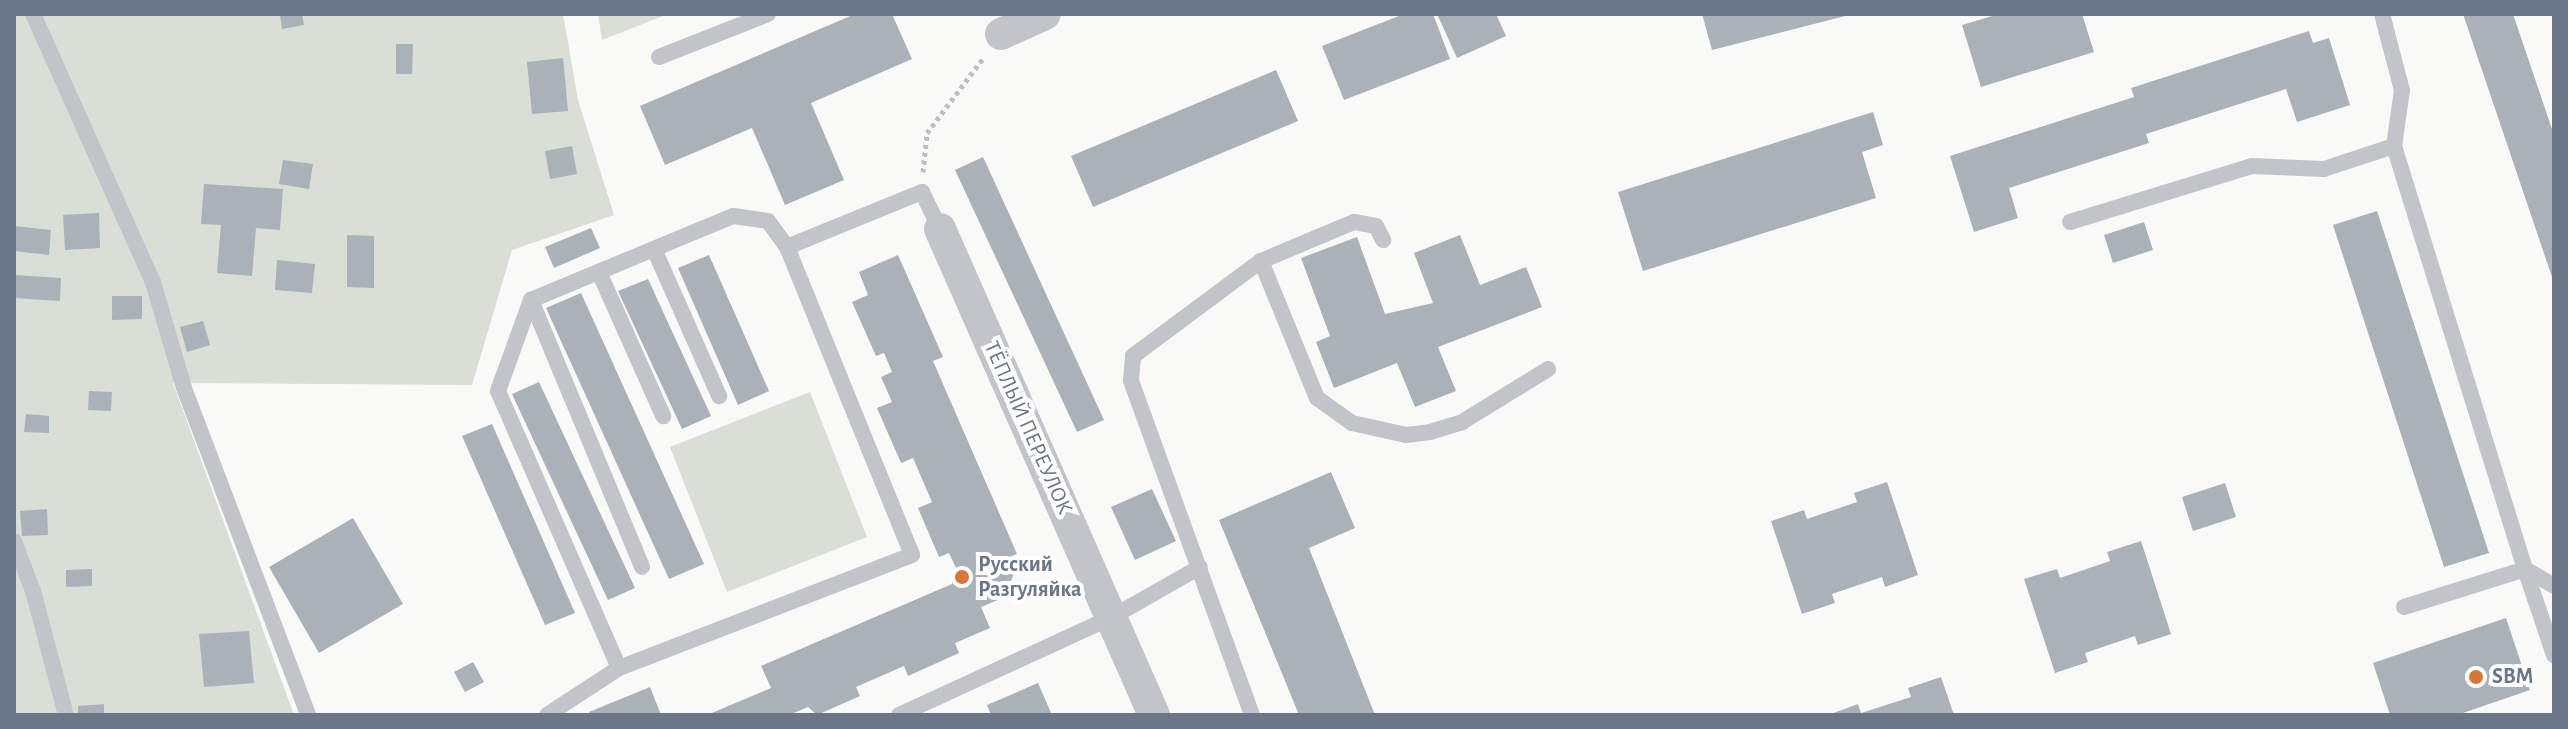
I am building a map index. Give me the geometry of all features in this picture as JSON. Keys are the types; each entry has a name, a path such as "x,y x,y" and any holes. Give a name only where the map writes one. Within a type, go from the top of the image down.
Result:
{"street":[{"path":"996,24 1045,14"},
{"name":"ТЁПЛЫЙ ПЕРЕУЛОК","path":"940,229 1154,715"}],"lane":[{"path":"33,14 153,282 184,388 308,715"},
{"path":"659,57 768,14"},
{"path":"2382,14 2402,90 2394,146 2554,655"},
{"path":"2070,222 2252,166 2324,169 2394,146"},
{"path":"787,247 922,192 940,229"},
{"path":"547,715 619,668 912,555 787,247 768,221 733,216 531,300 498,391 619,668"},
{"path":"1252,715 1131,380 1133,356 1261,261 1354,222 1376,226 1383,240"},
{"path":"654,249 719,396"},
{"path":"1261,261 1317,398 1352,423 1406,435 1430,432 1462,422 1548,369"},
{"path":"599,272 663,416"},
{"path":"531,300 642,567"},
{"path":"14,541 33,591 66,715"},
{"path":"899,715 1112,617 1200,567"},
{"path":"2404,607 2525,569 2554,586"}],"path":[{"path":"922,192 927,133 996,24"}],"shaded area":[{"path":"14,14 563,14 578,100 614,215 512,250 472,385 173,383 294,715 14,715"},
{"path":"598,14 668,14 602,40"},
{"path":"810,392 867,537 727,592 670,447"}],"building":[{"path":"280,14 302,14 304,25 282,29"},
{"path":"855,14 892,14 912,59 811,103 844,180 785,205 752,128 665,165 640,106"},
{"path":"1404,14 1433,14 1450,59 1344,100 1322,46"},
{"path":"1437,14 1496,14 1506,36 1457,58"},
{"path":"1702,14 1848,14 1849,15 1712,50"},
{"path":"1999,14 2082,14 2094,52 1981,87 1962,25"},
{"path":"2463,14 2513,14 2554,135 2554,283"},
{"path":"2309,31 2313,43 2329,38 2350,105 2297,122 2286,89 2146,134 2149,143 2009,188 2018,218 1974,232 1950,156 2134,97 2131,88"},
{"path":"396,44 413,44 412,74 396,74"},
{"path":"563,58 568,111 532,114 527,62"},
{"path":"1276,70 1298,121 1093,207 1071,156"},
{"path":"1873,112 1883,145 1862,152 1876,198 1643,271 1618,192"},
{"path":"572,146 577,174 550,179 545,151"},
{"path":"983,157 1104,420 1077,432 955,170"},
{"path":"283,160 313,164 309,189 279,184"},
{"path":"204,184 283,189 280,230 256,228 252,276 217,273 221,225 201,224"},
{"path":"2377,211 2489,553 2444,567 2333,225"},
{"path":"99,213 100,248 65,250 63,215"},
{"path":"2144,222 2153,250 2113,263 2104,235"},
{"path":"14,226 51,230 49,255 14,251"},
{"path":"591,228 600,248 554,268 545,247"},
{"path":"347,235 374,236 374,288 347,287"},
{"path":"1460,235 1480,285 1526,267 1542,307 1438,347 1456,391 1415,407 1397,363 1334,388 1316,342 1330,336 1301,258 1357,237 1385,314 1433,303 1414,253"},
{"path":"709,255 769,391 738,405 678,268"},
{"path":"898,255 943,357 933,361 1017,554 1007,558 1014,573 1005,597 981,607 990,628 955,643 959,653 908,676 904,666 856,687 860,696 817,715 808,707 789,715 707,715 771,688 761,666 952,584 957,570 949,553 939,557 918,508 932,502 913,458 901,463 877,408 892,402 881,377 892,372 884,353 876,356 852,302 868,295 859,272"},
{"path":"277,260 315,264 312,293 275,290"},
{"path":"14,275 61,278 60,301 14,298"},
{"path":"648,279 711,416 682,429 618,291"},
{"path":"581,293 704,564 669,579 546,308"},
{"path":"112,296 142,296 142,319 112,320"},
{"path":"203,321 210,345 187,352 180,327"},
{"path":"539,382 635,588 608,600 512,394"},
{"path":"89,391 112,392 111,411 88,410"},
{"path":"26,414 49,416 49,433 24,432"},
{"path":"492,424 575,613 545,625 462,436"},
{"path":"1331,472 1355,528 1309,548 1375,715 1299,715 1219,520"},
{"path":"1887,482 1918,575 1885,587 1882,577 1832,594 1835,603 1802,614 1771,521 1804,510 1807,519 1857,502 1854,493"},
{"path":"2225,483 2236,517 2193,531 2182,497"},
{"path":"1152,489 1176,541 1135,560 1111,507"},
{"path":"47,509 48,535 22,536 20,511"},
{"path":"353,518 403,604 319,653 269,567"},
{"path":"2141,541 2171,634 2138,645 2135,636 2085,653 2088,662 2055,673 2024,579 2057,569 2060,578 2110,561 2107,552"},
{"path":"92,569 92,586 66,587 66,570"},
{"path":"2506,618 2530,690 2457,715 2390,715 2373,663"},
{"path":"249,631 254,683 204,687 199,634"},
{"path":"473,662 484,682 465,692 454,672"},
{"path":"1941,677 1954,715 1828,715 1858,704 1861,713 1911,697 1908,688"},
{"path":"1038,683 1052,715 991,715 987,705"},
{"path":"650,687 661,715 590,715 589,712"},
{"path":"104,704 104,715 78,715 78,706"}],"place":[{"name":"Русский Разгуляйка","path":"962,577"},
{"name":"SBM","path":"2476,677"}]}
